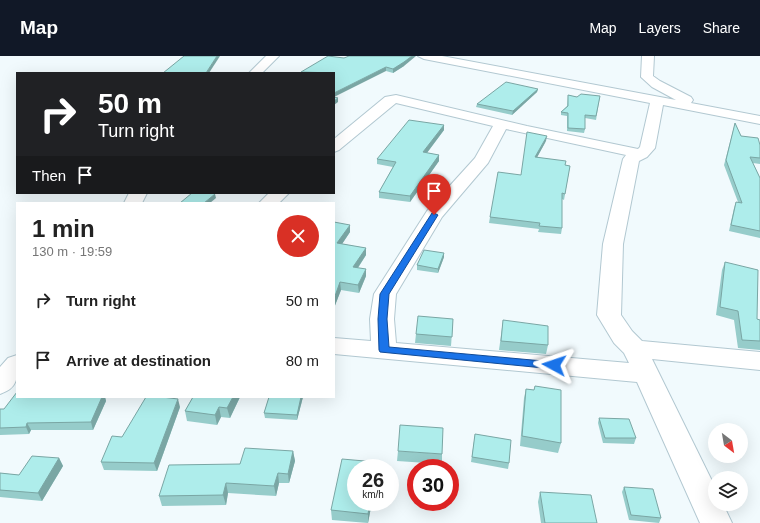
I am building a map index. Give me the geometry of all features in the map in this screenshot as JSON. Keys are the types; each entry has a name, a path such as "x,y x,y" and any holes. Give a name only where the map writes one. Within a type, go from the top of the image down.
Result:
{"street":[{"path":"256,72 273,56"},
{"path":"424,56 463,59 657,101 760,120"},
{"path":"648,56 647,77 656,84 707,110"},
{"path":"335,146 390,100 396,99 641,154"},
{"path":"657,101 647,148 631,160 613,244 609,315 622,337 635,349 716,523"},
{"path":"384,350 382,319 385,294 434,215 482,160 502,124"},
{"path":"269,202 279,194"},
{"path":"335,346 647,374"},
{"path":"635,349 760,361"},
{"path":"0,384 16,365"}],"building":[{"path":"184,56 217,56 207,72 164,72"},
{"path":"328,56 344,58 349,56 412,56 393,69 386,67 335,92 335,72 301,72"},
{"path":"506,82 538,89 513,111 477,104"},
{"path":"581,94 600,96 596,116 585,115 585,129 568,128 568,113 561,112 568,106 568,95 577,97"},
{"path":"409,120 444,125 423,152 439,155 410,196 379,192 396,162 377,159"},
{"path":"735,123 741,136 758,138 760,145 760,158 750,157 760,178 760,231 731,225 736,202 742,203 726,160"},
{"path":"527,132 547,136 535,157 566,161 565,165 570,166 565,194 562,193 562,228 539,226 540,223 490,217 498,172 521,175"},
{"path":"191,194 215,194 205,202 181,202"},
{"path":"335,222 350,225 337,243 366,248 353,267 366,269 358,285 340,282 335,296"},
{"path":"424,250 444,253 438,269 417,265"},
{"path":"725,262 758,270 757,319 760,320 760,341 742,340 738,311 720,307"},
{"path":"418,316 453,319 452,337 416,334"},
{"path":"503,320 548,326 548,345 501,341"},
{"path":"535,386 561,390 561,443 522,436 526,389 534,390"},
{"path":"16,393 16,398 102,398 91,422 27,423 26,427 0,428 0,409 4,409"},
{"path":"145,398 178,399 154,463 101,462 112,436 122,437"},
{"path":"192,398 232,398 227,408 219,407 215,415 185,411"},
{"path":"269,398 301,398 297,415 264,413"},
{"path":"599,418 629,419 636,438 605,438"},
{"path":"400,425 443,428 442,454 398,451"},
{"path":"475,434 511,440 509,463 472,457"},
{"path":"245,448 293,451 288,474 278,473 274,486 226,483 223,495 159,496 169,465 240,464"},
{"path":"32,456 59,458 38,493 0,490 0,473 19,475"},
{"path":"342,459 347,459 347,511 368,511 368,514 331,510"},
{"path":"624,487 653,489 661,518 631,515"},
{"path":"540,492 591,495 597,523 545,523"}],"route":[{"path":"434,215 385,294 382,319 384,350 554,365"}]}
